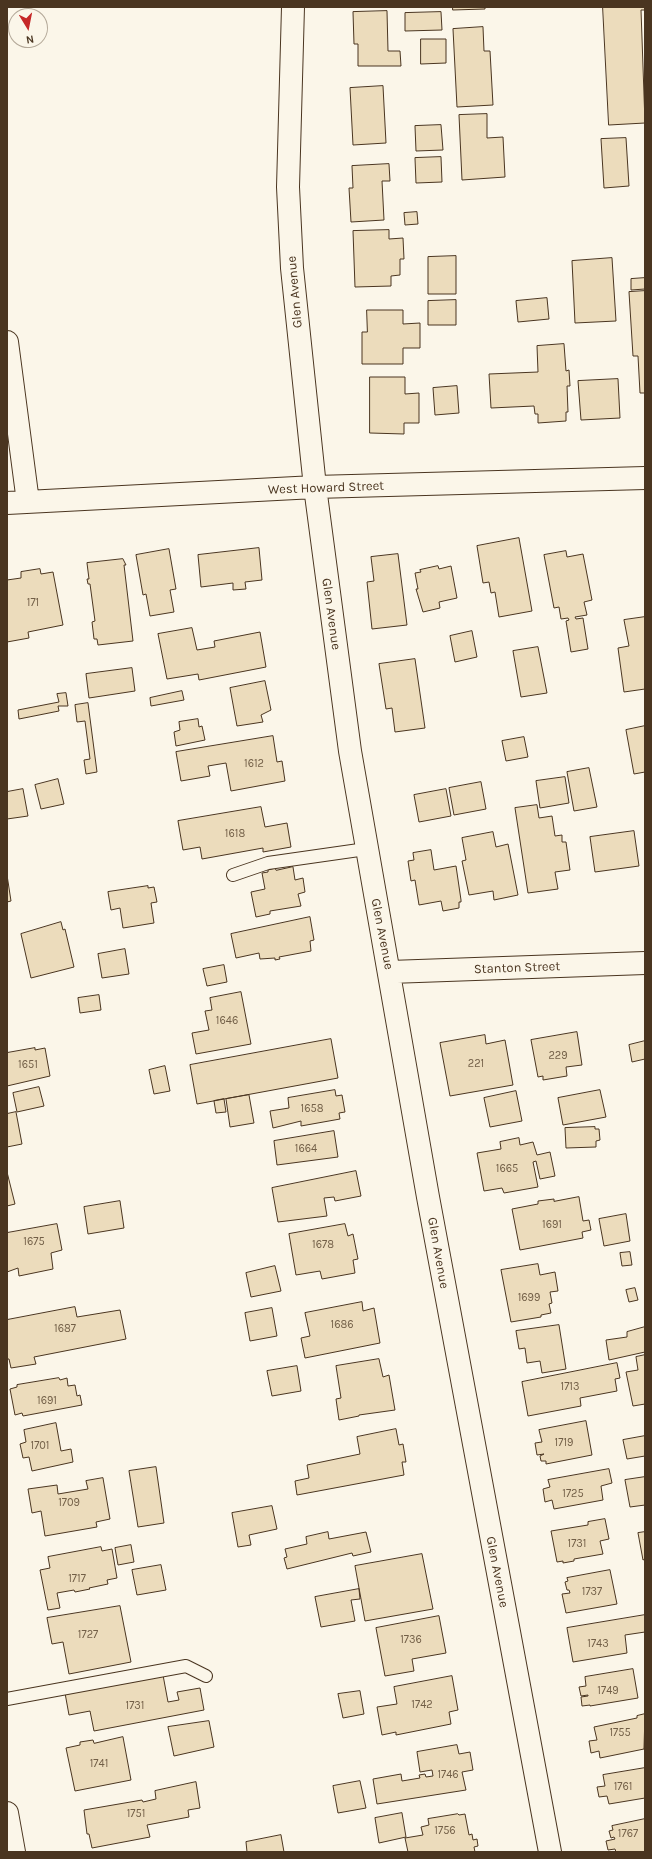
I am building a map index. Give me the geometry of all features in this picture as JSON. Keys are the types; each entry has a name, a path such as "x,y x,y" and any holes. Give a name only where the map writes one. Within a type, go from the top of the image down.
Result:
{"street":[{"name":"Glen Avenue","path":"293,7 288,187 292,268 315,487 350,751 366,849 390,972 428,1197 550,1852"},
{"path":"7,342 17,502"},
{"name":"West Howard Street","path":"17,502 315,487 645,478"},
{"name":"Stanton Street","path":"390,972 645,963"},
{"path":"7,1813 14,1852"}],"lane":[{"path":"234,875 268,863 366,849"},
{"path":"7,1699 186,1666 206,1676"}],"building":[{"path":"453,7 485,7 485,9 453,10"},
{"path":"603,7 645,7 645,10 641,10 645,123 609,125"},
{"path":"387,11 388,51 400,51 401,66 358,66 358,44 354,44 353,12"},
{"path":"441,12 442,30 405,31 405,13"},
{"path":"483,27 484,51 490,51 493,105 457,107 453,29"},
{"path":"421,39 446,39 446,63 421,64"},
{"path":"383,86 386,143 353,145 350,88"},
{"path":"487,114 487,138 503,137 505,177 462,180 459,115"},
{"path":"441,125 443,150 416,151 415,126"},
{"path":"626,138 629,186 604,188 601,139"},
{"path":"441,157 442,182 416,183 415,158"},
{"path":"389,164 390,181 382,181 384,220 351,222 349,188 353,188 352,166"},
{"path":"417,212 418,224 405,225 404,213"},
{"path":"389,230 389,239 403,238 404,259 400,259 400,275 391,276 391,286 355,287 353,231"},
{"path":"456,256 456,294 428,294 428,257"},
{"path":"612,258 616,321 575,323 572,261"},
{"path":"645,278 645,289 631,290 631,279"},
{"path":"645,291 645,393 640,393 638,356 633,356 629,292"},
{"path":"547,298 549,319 518,322 516,301"},
{"path":"456,300 456,325 428,325 428,301"},
{"path":"367,310 403,310 403,324 420,323 420,348 403,348 403,364 362,364 362,332 367,332"},
{"path":"564,344 566,371 569,370 570,386 567,386 568,412 566,412 566,421 538,423 538,414 535,414 534,406 491,408 489,374 538,372 537,346"},
{"path":"370,377 405,377 405,394 419,393 419,423 404,423 404,434 370,433"},
{"path":"618,379 620,418 581,420 578,381"},
{"path":"457,386 459,413 435,415 433,388"},
{"path":"519,538 532,611 499,617 495,592 491,593 489,582 483,583 477,546"},
{"path":"259,548 262,580 245,582 246,589 233,590 233,583 201,587 198,555"},
{"path":"169,549 176,589 170,590 174,612 150,616 146,594 143,595 136,555"},
{"path":"566,551 567,557 583,554 592,600 584,602 587,615 575,617 576,619 583,618 588,649 571,652 566,621 569,620 568,618 561,619 559,607 554,608 544,555"},
{"path":"398,554 407,625 372,629 367,582 374,581 371,557"},
{"path":"123,559 126,565 124,565 133,641 98,645 97,639 94,639 92,622 95,621 90,584 88,584 87,579 89,579 87,563"},
{"path":"438,566 439,569 451,566 457,598 439,602 440,608 423,612 416,589 418,589 415,573 421,572 420,570"},
{"path":"40,569 41,574 53,572 63,625 28,632 29,638 7,642 7,580 21,578 21,572"},
{"path":"645,617 645,689 624,692 618,648 629,646 624,620"},
{"path":"192,628 197,650 215,647 214,641 260,632 266,667 199,680 198,674 167,679 158,634"},
{"path":"472,631 477,657 455,662 450,636"},
{"path":"538,647 547,693 521,697 513,651"},
{"path":"415,659 425,728 395,732 392,708 386,709 379,664"},
{"path":"132,668 135,691 89,698 86,674"},
{"path":"265,681 271,710 261,715 263,722 237,726 230,688"},
{"path":"182,691 184,700 151,706 150,698"},
{"path":"66,693 68,706 58,706 59,711 19,719 18,710 59,702 57,694"},
{"path":"88,703 97,772 86,774 84,760 90,759 85,721 77,722 75,705"},
{"path":"198,719 199,727 202,726 205,740 176,746 174,732 180,730 179,722"},
{"path":"645,726 645,772 634,774 626,730"},
{"path":"273,736 277,762 282,761 285,781 231,791 226,763 208,766 210,776 181,781 176,752"},
{"path":"524,737 528,757 506,761 502,741"},
{"path":"589,768 597,807 574,811 567,772"},
{"path":"565,777 569,803 540,808 536,781"},
{"path":"58,779 64,804 41,809 35,785"},
{"path":"481,782 486,809 454,815 449,788"},
{"path":"23,789 28,816 7,819 7,792"},
{"path":"446,789 451,816 419,822 414,795"},
{"path":"537,805 539,818 552,816 555,836 562,835 562,842 566,842 570,870 555,872 558,889 528,893 515,808"},
{"path":"261,807 265,827 287,823 291,847 263,852 263,848 202,859 200,847 183,850 178,821"},
{"path":"634,831 639,866 595,872 590,837"},
{"path":"493,832 496,847 508,844 518,895 494,900 493,891 469,895 462,861 466,860 462,838"},
{"path":"431,850 434,870 456,866 461,900 461,902 459,902 459,908 443,911 441,901 419,905 415,880 411,881 408,861 414,860 413,853"},
{"path":"293,867 295,880 303,878 305,892 298,894 301,906 270,911 270,914 256,917 251,892 265,889 262,873 268,872 268,870 275,868 276,870"},
{"path":"7,875 11,901 7,902"},
{"path":"148,886 148,888 154,887 157,902 151,903 154,923 123,928 120,908 111,910 108,892"},
{"path":"310,917 314,940 310,941 311,951 279,957 280,959 275,960 275,958 260,959 259,953 236,958 231,934"},
{"path":"61,922 63,930 65,929 74,967 31,978 21,934"},
{"path":"125,949 129,974 102,978 98,954"},
{"path":"224,965 227,982 207,986 203,969"},
{"path":"241,992 251,1044 196,1054 192,1033 209,1030 205,1011 212,1010 210,998"},
{"path":"99,995 101,1010 80,1013 78,998"},
{"path":"577,1032 582,1065 566,1067 567,1076 543,1080 543,1076 538,1077 531,1040"},
{"path":"485,1035 486,1044 505,1040 513,1085 450,1096 440,1043"},
{"path":"331,1039 338,1078 197,1104 190,1065"},
{"path":"645,1041 645,1059 632,1062 629,1045"},
{"path":"35,1048 35,1050 45,1048 50,1076 7,1086 7,1053"},
{"path":"165,1066 170,1091 154,1094 149,1070"},
{"path":"39,1087 44,1106 17,1112 13,1093"},
{"path":"335,1090 336,1096 342,1095 345,1112 339,1113 340,1119 301,1126 301,1121 273,1128 270,1111 289,1108 288,1098"},
{"path":"600,1090 606,1117 563,1125 558,1098"},
{"path":"516,1091 522,1121 490,1127 484,1098"},
{"path":"249,1095 254,1123 230,1127 226,1099"},
{"path":"224,1099 226,1112 216,1113 214,1101"},
{"path":"16,1112 22,1144 7,1147 7,1114"},
{"path":"595,1127 595,1129 599,1129 600,1140 596,1141 596,1147 566,1148 565,1128"},
{"path":"334,1131 338,1157 277,1165 274,1141"},
{"path":"519,1138 520,1145 533,1142 537,1155 550,1152 555,1176 540,1179 536,1161 533,1162 538,1187 504,1193 502,1188 484,1191 477,1153 501,1149 500,1142"},
{"path":"356,1171 361,1196 335,1201 334,1197 324,1198 327,1216 278,1222 272,1188"},
{"path":"7,1172 15,1204 7,1206"},
{"path":"579,1197 583,1221 589,1220 591,1230 582,1232 583,1238 520,1250 512,1209 538,1204 538,1201 554,1199 554,1201"},
{"path":"120,1201 124,1228 88,1234 84,1207"},
{"path":"626,1214 630,1241 604,1246 599,1219"},
{"path":"57,1224 62,1250 51,1253 53,1269 19,1276 18,1268 7,1272 7,1233"},
{"path":"345,1224 348,1236 353,1234 358,1259 353,1260 355,1273 322,1279 320,1271 296,1275 289,1234"},
{"path":"630,1252 632,1265 622,1266 620,1253"},
{"path":"538,1264 540,1275 555,1272 558,1291 550,1292 552,1303 549,1304 551,1313 541,1315 541,1317 511,1322 501,1270"},
{"path":"275,1266 281,1291 251,1297 246,1273"},
{"path":"635,1288 638,1300 629,1302 626,1290"},
{"path":"362,1302 363,1311 374,1308 380,1343 305,1358 301,1338 310,1336 305,1313"},
{"path":"75,1307 77,1317 120,1310 126,1339 34,1357 36,1364 11,1368 9,1359 7,1359 7,1320"},
{"path":"272,1308 277,1336 250,1341 245,1313"},
{"path":"559,1325 566,1369 542,1373 540,1361 527,1363 525,1348 519,1349 516,1331"},
{"path":"645,1327 645,1352 609,1360 606,1340 627,1337 627,1332"},
{"path":"645,1355 645,1404 633,1406 626,1372 638,1370 636,1357"},
{"path":"379,1359 383,1377 389,1375 395,1410 359,1415 339,1420 336,1399 341,1398 336,1366"},
{"path":"617,1363 620,1378 615,1379 617,1391 580,1398 581,1406 528,1416 522,1382"},
{"path":"297,1366 301,1391 272,1396 267,1371"},
{"path":"59,1378 60,1380 67,1378 68,1386 75,1385 77,1396 80,1395 82,1405 23,1416 22,1413 15,1415 10,1389 17,1387 17,1385"},
{"path":"586,1421 592,1455 546,1464 546,1461 541,1461 540,1456 544,1454 537,1455 535,1443 542,1442 539,1430"},
{"path":"56,1423 61,1451 71,1449 73,1462 32,1471 29,1457 23,1458 20,1444 26,1442 24,1430"},
{"path":"396,1429 399,1445 403,1444 406,1462 402,1462 404,1475 297,1495 295,1481 309,1478 307,1465 360,1454 357,1437"},
{"path":"645,1436 645,1456 627,1459 623,1440"},
{"path":"156,1467 164,1523 138,1527 129,1471"},
{"path":"609,1469 612,1483 601,1486 603,1500 554,1509 552,1500 545,1502 543,1489 550,1487 548,1480"},
{"path":"645,1477 645,1505 630,1507 625,1480"},
{"path":"103,1478 110,1519 96,1522 97,1527 45,1536 41,1511 32,1513 28,1489 57,1485 58,1494 88,1489 86,1481"},
{"path":"272,1506 277,1529 249,1535 251,1545 238,1547 232,1513"},
{"path":"605,1519 609,1539 600,1541 603,1554 574,1559 574,1561 563,1563 563,1561 557,1562 551,1531 588,1525 588,1522"},
{"path":"328,1532 329,1539 366,1532 371,1552 353,1556 352,1553 287,1569 284,1558 287,1557 285,1549 307,1544 306,1537"},
{"path":"645,1532 645,1559 643,1560 638,1533"},
{"path":"131,1545 134,1562 118,1565 115,1548"},
{"path":"101,1547 102,1551 112,1549 117,1578 107,1580 108,1584 89,1588 90,1589 57,1593 60,1608 48,1610 40,1570 50,1568 48,1557"},
{"path":"422,1554 433,1609 365,1621 355,1566"},
{"path":"161,1565 166,1590 137,1595 132,1570"},
{"path":"610,1570 617,1604 566,1613 562,1594 570,1593 569,1590 567,1590 565,1582 568,1581 567,1578"},
{"path":"359,1589 360,1599 351,1600 355,1621 321,1627 315,1597"},
{"path":"120,1606 131,1662 69,1674 63,1642 52,1644 47,1618"},
{"path":"645,1615 645,1632 625,1635 627,1653 573,1662 567,1628"},
{"path":"439,1616 446,1653 412,1659 414,1671 385,1676 376,1628"},
{"path":"633,1669 638,1698 582,1706 581,1697 588,1695 581,1696 579,1687 586,1686 585,1677"},
{"path":"163,1675 168,1702 179,1700 177,1692 200,1688 204,1710 94,1731 90,1711 69,1715 65,1693"},
{"path":"452,1676 458,1710 449,1712 451,1724 396,1735 396,1732 382,1735 377,1707 397,1704 394,1687"},
{"path":"360,1691 364,1714 343,1718 338,1694"},
{"path":"645,1714 644,1749 600,1758 599,1751 591,1753 589,1741 597,1740 594,1727 637,1718 637,1716"},
{"path":"209,1721 214,1747 174,1756 168,1727"},
{"path":"123,1737 131,1780 75,1791 66,1748 80,1745 80,1742 93,1740 94,1743"},
{"path":"457,1745 459,1754 470,1752 473,1770 462,1772 466,1790 377,1804 373,1779 401,1774 402,1781 420,1778 419,1775 425,1774 426,1777 433,1776 432,1770 420,1772 417,1752"},
{"path":"645,1768 645,1798 609,1804 607,1796 599,1797 597,1787 605,1786 603,1775"},
{"path":"360,1781 366,1808 338,1813 333,1786"},
{"path":"196,1782 200,1808 188,1810 189,1817 147,1825 150,1837 92,1848 89,1834 87,1834 84,1810 156,1799 155,1791"},
{"path":"402,1813 406,1837 379,1843 375,1818"},
{"path":"465,1814 469,1835 472,1834 473,1840 477,1839 478,1846 474,1847 475,1852 408,1852 405,1838 423,1835 421,1827 429,1825 428,1819"},
{"path":"645,1819 645,1852 616,1852 615,1849 608,1850 606,1841 615,1839 614,1837 611,1838 609,1831 613,1830 612,1826"},
{"path":"281,1835 284,1852 247,1852 246,1842"}]}
